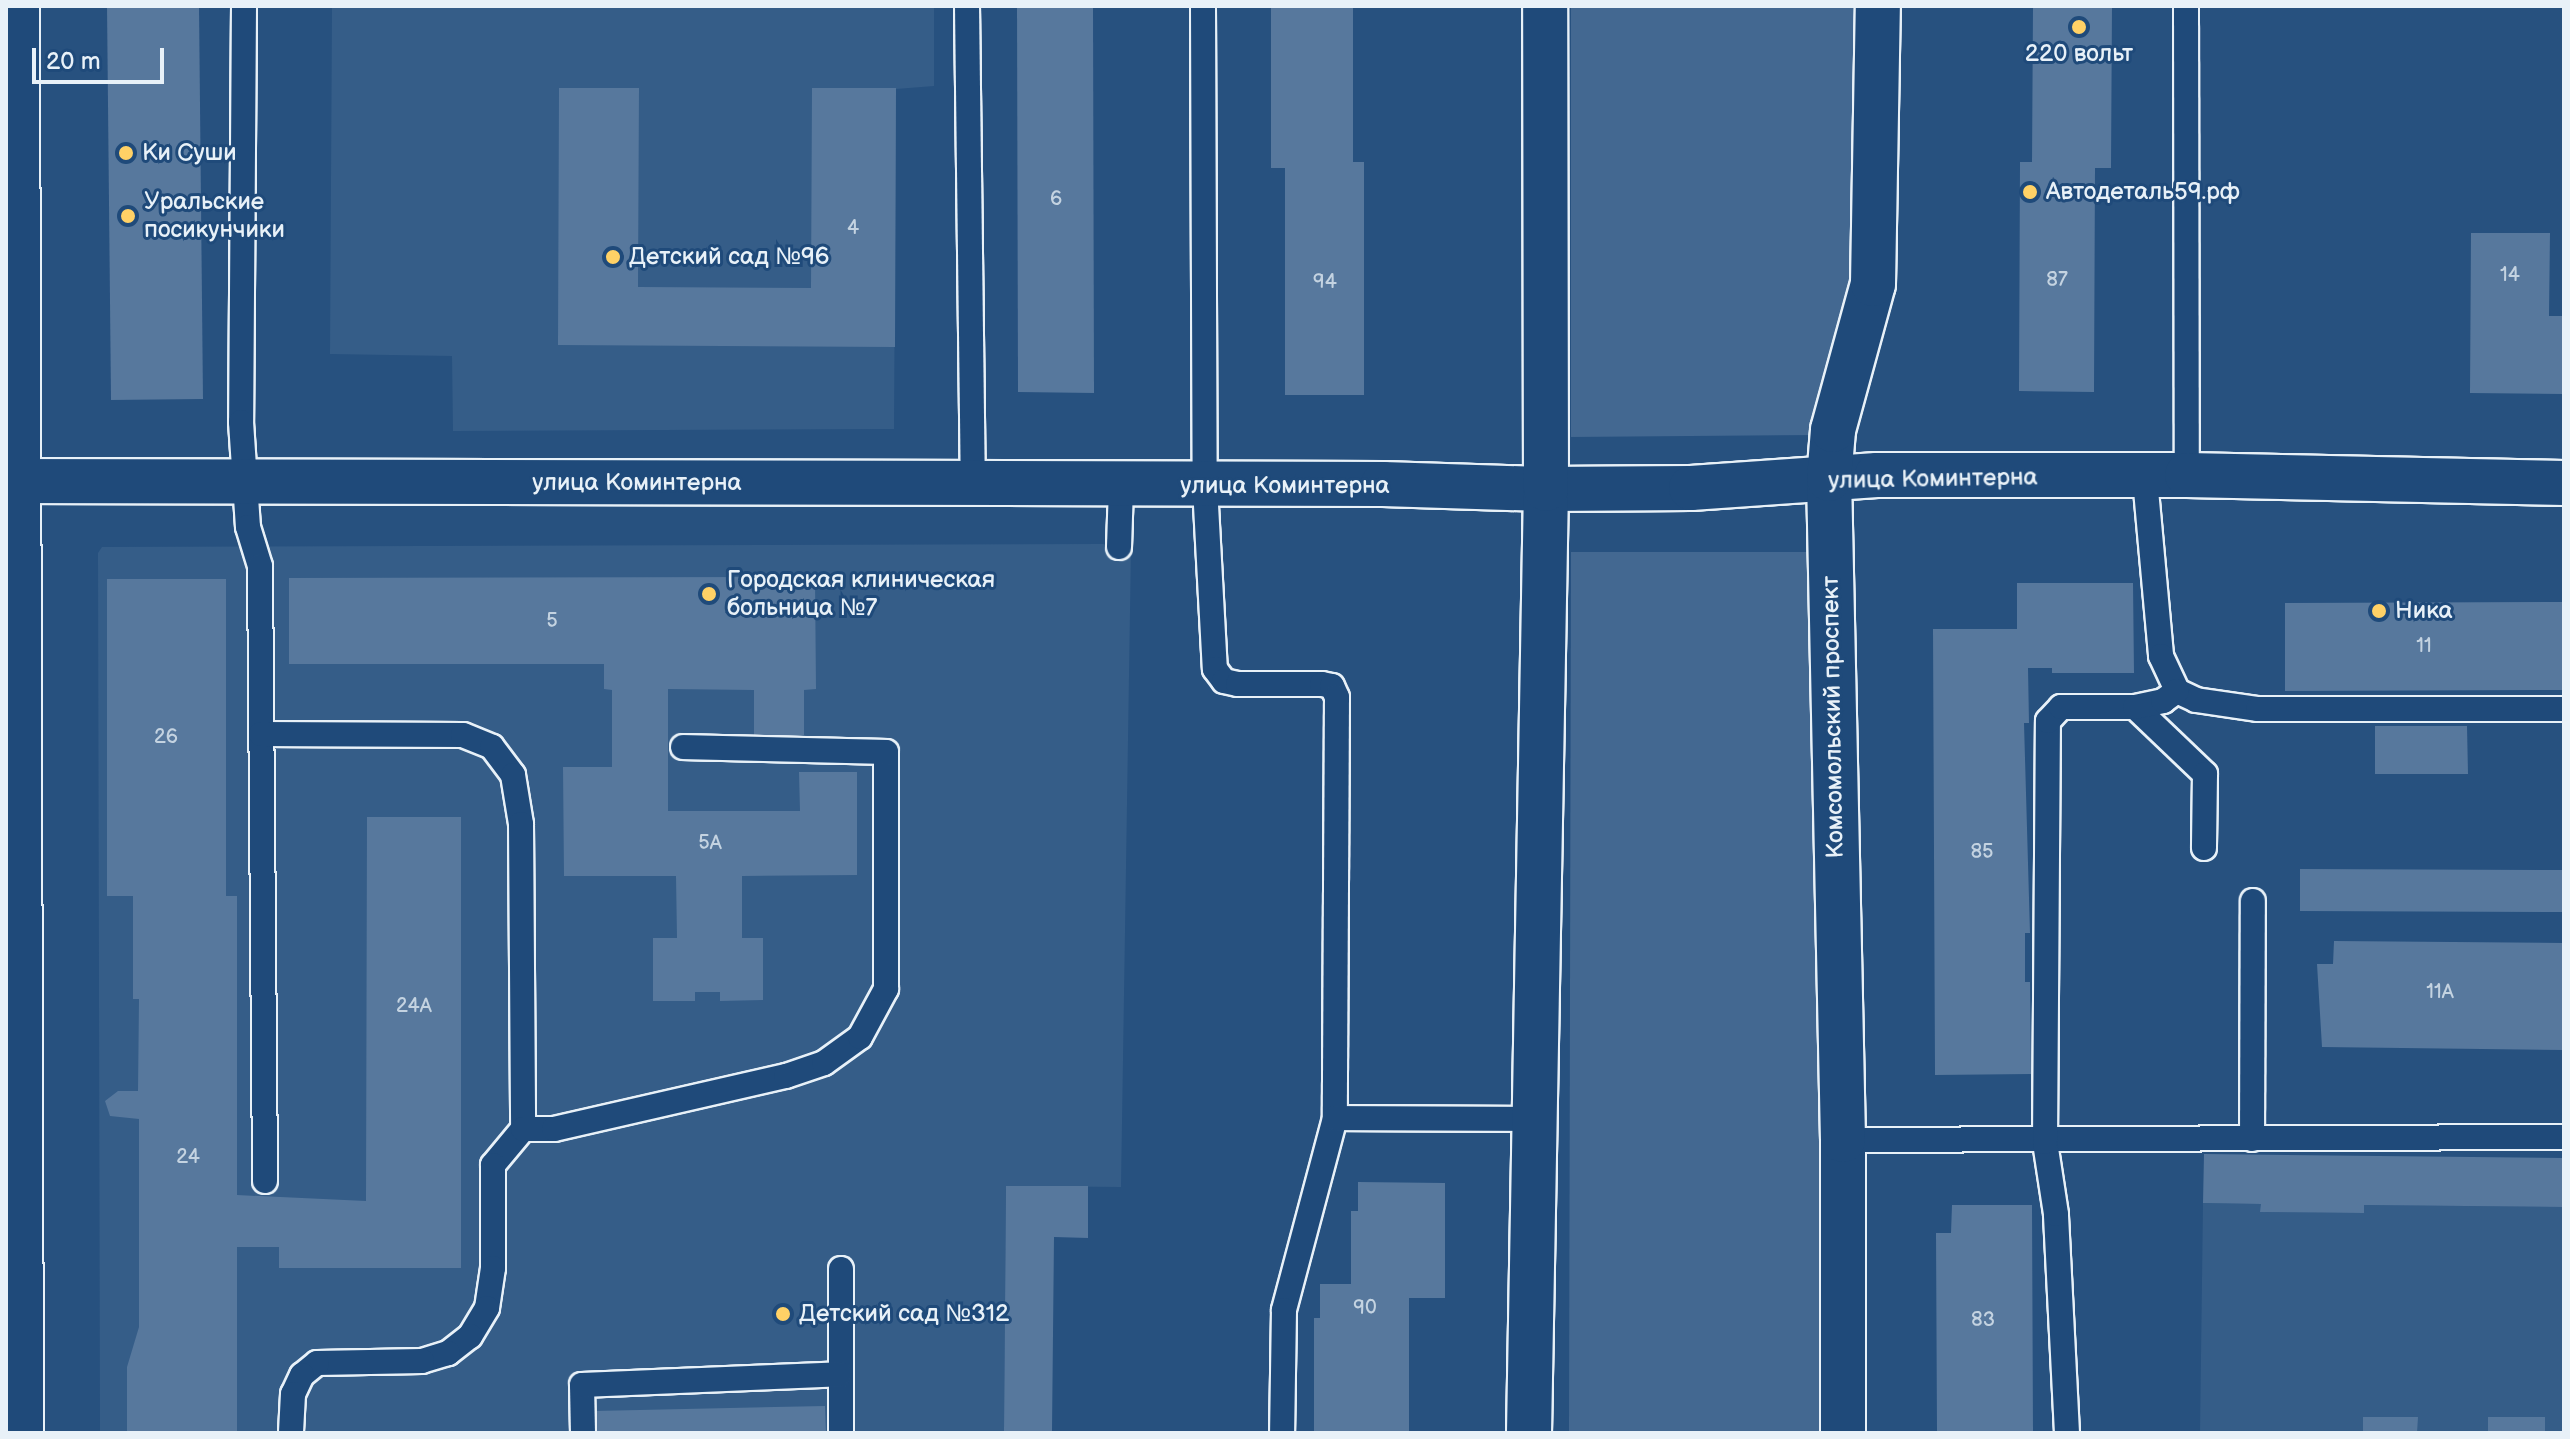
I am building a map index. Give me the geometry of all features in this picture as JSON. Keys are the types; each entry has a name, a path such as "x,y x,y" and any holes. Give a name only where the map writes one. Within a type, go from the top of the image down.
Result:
{"street":[{"path":"17,6 12,480 21,1433"},
{"path":"1529,1433 1532,1119 1546,489 1545,6"},
{"name":"Комсомольский проспект","path":"1843,1433 1843,1140 1829,479 1833,430 1873,284 1878,6"},
{"name":"улица Коминтерна","path":"12,480 1546,489 1829,479 2166,477 2564,483"}],"lane":[{"path":"244,6 241,422 248,527 260,566 265,1181"},
{"path":"967,6 973,486"},
{"path":"1203,6 1205,487 1215,669 1224,681 1238,684 1322,684 1332,686 1337,697 1335,1118 1284,1310 1282,1433"},
{"path":"2186,6 2161,656 2177,691 2196,700 2258,709 2564,709"},
{"path":"1119,547 1121,486"},
{"path":"2067,1433 2056,1214 2045,1142 2048,721 2061,707 2135,707 2163,701 2177,691"},
{"path":"2135,707 2205,774 2204,848"},
{"path":"261,734 463,735 492,747 513,775 521,824 523,1129 493,1165 493,1268 487,1308 470,1336 448,1353 422,1361 317,1363 302,1375 293,1394 291,1433"},
{"path":"523,1129 554,1129 786,1076 824,1063 860,1037 886,989 886,752 683,747"},
{"path":"2252,1139 2253,901"},
{"path":"1335,1118 1532,1119"},
{"path":"1843,1140 2045,1142 2564,1137"},
{"path":"841,1269 841,1433"},
{"path":"583,1433 582,1385 840,1374"}],"shaded area":[{"name":"Детский сад №96","path":"332,6 934,6 934,86 896,89 894,429 453,431 452,356 330,354"},
{"path":"1571,6 1865,6 1863,226 1823,435 1571,437"},
{"path":"1103,544 1131,548 1121,1187 1006,1186 1004,1432 100,1433 98,553 102,547"},
{"path":"1571,552 1819,552 1819,1433 1569,1433"},
{"path":"2203,1203 2261,1204 2261,1212 2364,1213 2364,1205 2564,1207 2564,1433 2200,1433"}],"building":[{"path":"107,6 199,6 203,399 111,400"},
{"path":"1017,6 1093,6 1094,393 1018,392"},
{"path":"1271,6 1353,6 1353,162 1364,162 1364,395 1285,395 1285,168 1271,168"},
{"path":"2033,6 2112,6 2111,168 2095,168 2094,392 2019,391 2020,162 2032,162"},
{"path":"559,88 639,88 638,287 811,288 812,88 896,88 895,347 558,345"},
{"path":"2471,233 2550,233 2549,316 2564,316 2564,394 2470,393"},
{"path":"815,577 816,689 804,690 804,735 754,735 754,690 668,689 668,811 800,811 799,772 857,772 857,875 742,876 742,938 763,938 763,1000 720,1001 720,992 695,992 695,1001 653,1001 653,938 677,938 676,876 564,876 563,767 612,767 612,690 604,689 604,664 289,664 289,578"},
{"path":"107,579 226,579 226,896 237,896 237,1195 366,1201 367,817 461,817 461,1268 279,1268 279,1247 237,1247 237,1433 127,1433 127,1367 139,1327 139,1119 110,1116 105,1101 118,1091 138,1091 139,999 133,999 133,896 107,896"},
{"path":"2017,583 2133,583 2134,673 2052,673 2052,668 2028,668 2029,723 2024,723 2030,933 2025,933 2025,982 2030,982 2031,1074 1935,1075 1933,629 2017,629"},
{"path":"2564,602 2564,690 2285,691 2285,603"},
{"path":"2375,726 2467,726 2468,774 2375,774"},
{"path":"2300,869 2564,870 2564,912 2300,911"},
{"path":"2334,941 2564,943 2564,1050 2322,1047 2317,964 2333,964"},
{"path":"2204,1154 2564,1158 2564,1207 2364,1205 2364,1213 2260,1212 2261,1204 2203,1203"},
{"path":"1358,1182 1445,1183 1445,1298 1409,1298 1409,1433 1314,1433 1314,1318 1320,1318 1320,1284 1351,1284 1351,1211 1358,1211"},
{"path":"1006,1186 1088,1186 1088,1238 1054,1237 1052,1432 1004,1432"},
{"path":"1952,1205 2032,1205 2033,1433 1937,1433 1936,1233 1951,1233"},
{"path":"825,1406 826,1433 594,1433 594,1411"},
{"path":"2363,1417 2418,1417 2417,1433 2363,1433"},
{"path":"2488,1417 2545,1417 2545,1433 2488,1433"}],"place":[{"name":"220 вольт","path":"2079,27"},
{"name":"Ки Суши","path":"126,153"},
{"name":"Автодеталь59.рф","path":"2030,192"},
{"name":"Уральские посикунчики","path":"128,216"},
{"name":"Детский сад №96","path":"613,257"},
{"name":"Городская клиническая больница №7","path":"709,594"},
{"name":"Ника","path":"2379,611"},
{"name":"Детский сад №312","path":"783,1314"}]}
